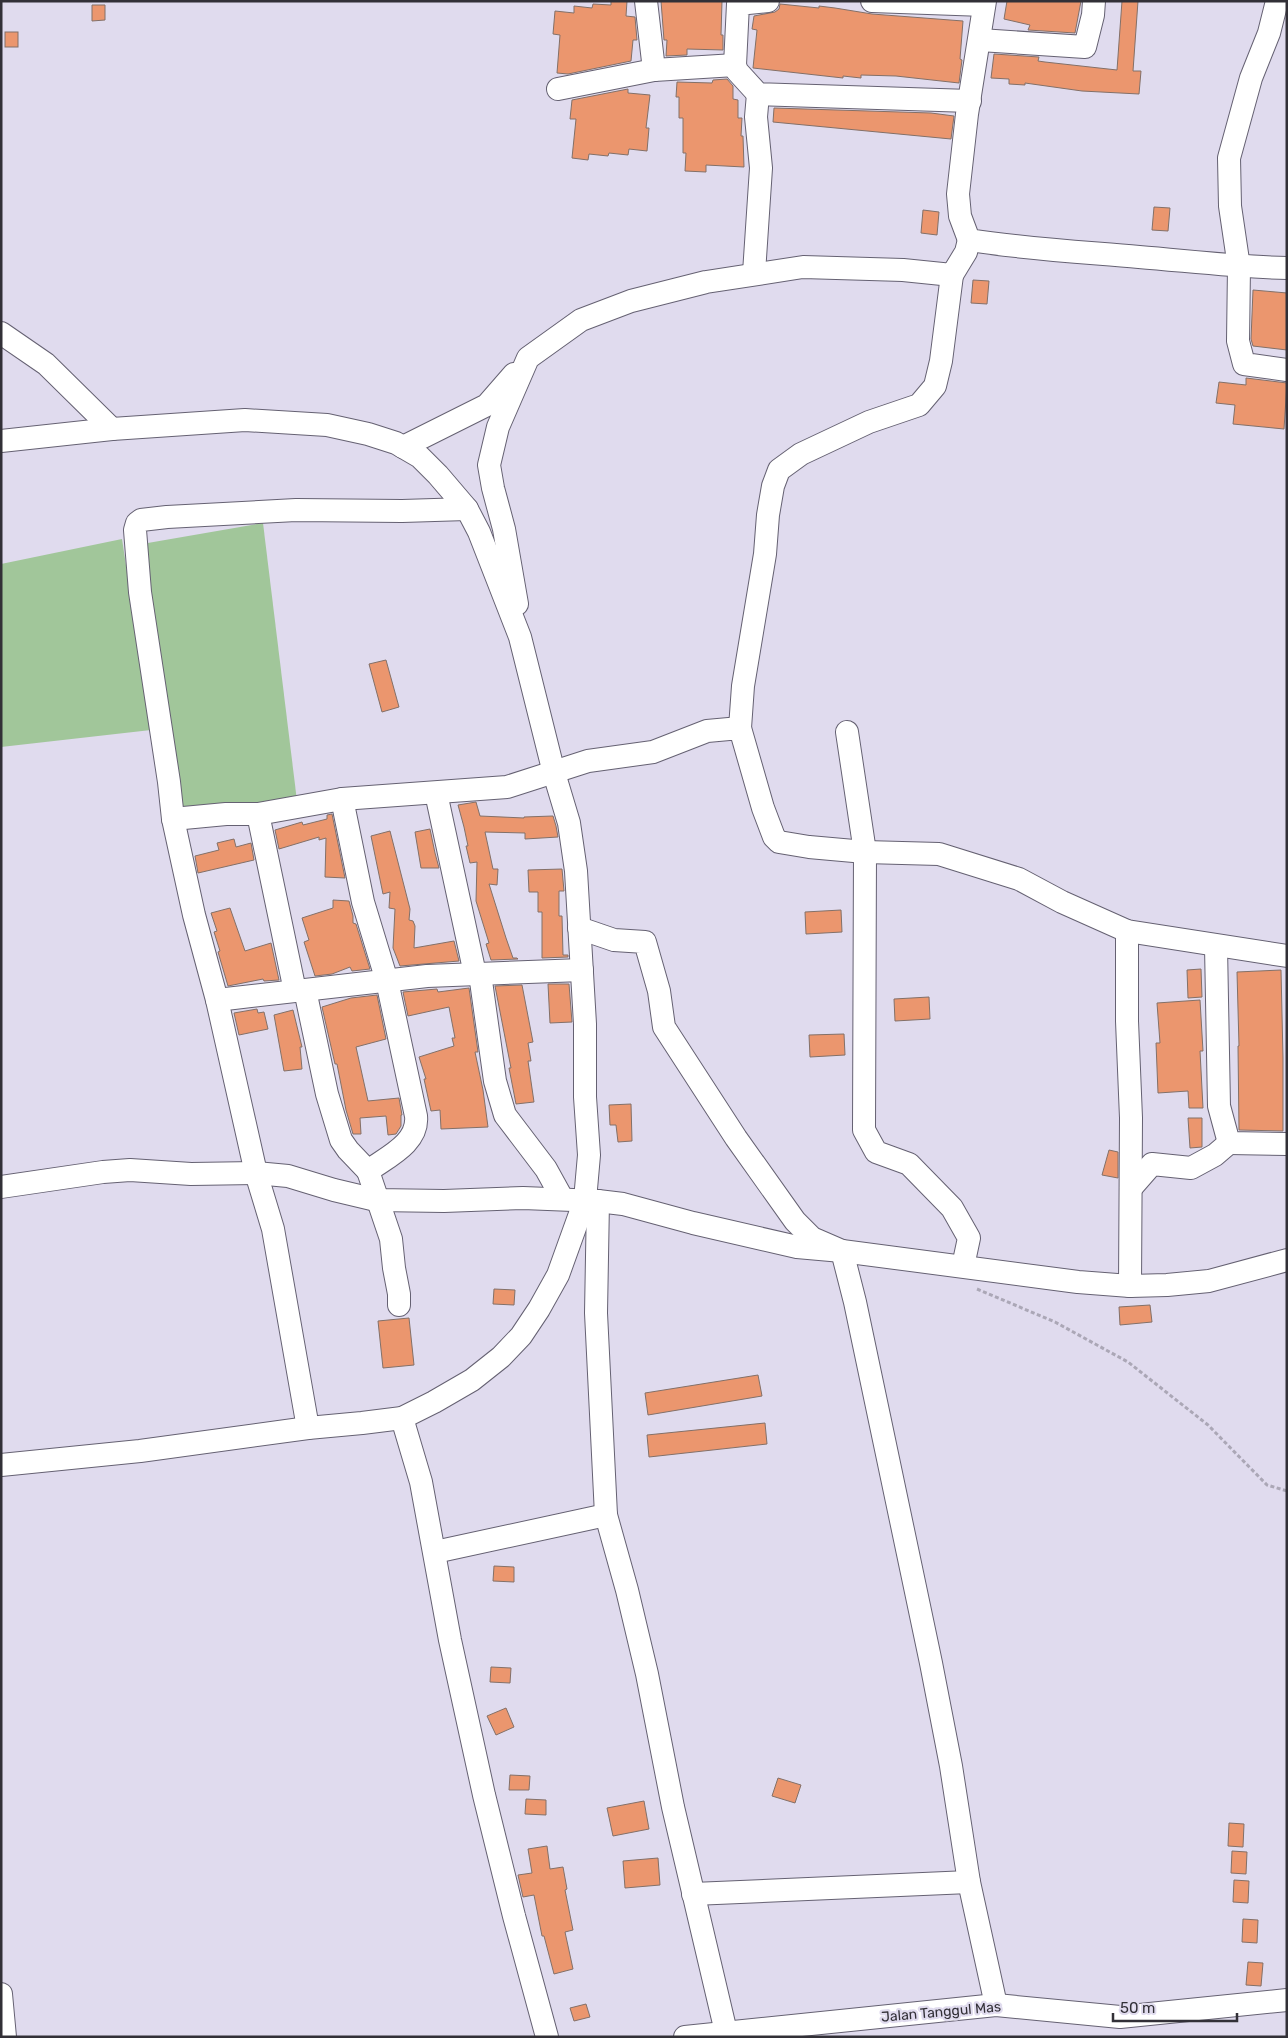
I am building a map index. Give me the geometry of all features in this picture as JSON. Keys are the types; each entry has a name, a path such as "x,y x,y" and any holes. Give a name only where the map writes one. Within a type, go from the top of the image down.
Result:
{"street":[{"path":"646,1 654,70"},
{"path":"768,1 738,4 735,66 737,71 758,94 970,101"},
{"path":"872,1 984,3 980,40 967,114 958,194 960,216 969,240 966,252 952,275 941,361 935,386 919,405 869,422 801,454 779,470 773,486 768,515 765,554 743,686 740,728 763,808 777,840 791,845 865,852 940,854 1019,879 1062,902 1127,931 1287,956"},
{"path":"980,40 1085,47 1093,15 1094,1"},
{"path":"1277,1 1269,33 1251,78 1229,158 1230,206 1239,267 1238,341 1244,364 1287,370"},
{"path":"558,89 654,70 735,66"},
{"path":"754,273 760,168 756,118 758,94"},
{"path":"969,240 1024,249 1148,257 1239,267 1287,268"},
{"path":"403,447 487,405 528,358 581,320 631,301 706,282 803,266 903,270 952,275"},
{"path":"1,333 46,364 112,429"},
{"path":"520,638 517,603 504,529 489,471 490,456 498,427 528,358"},
{"path":"1,441 112,429 245,420 327,425 368,434 396,443 420,457 467,509 479,532 520,638 554,773 569,823 576,871 585,1024 585,1097 592,1200 606,1515 627,1590 647,1674 673,1807 726,2032"},
{"path":"308,1428 273,1229 256,1173 217,1000 194,915 172,819 169,782 140,592 135,530 137,523 141,520 167,517 296,510 402,511 467,509"},
{"path":"172,819 226,814 258,814 342,799 507,787 588,761 653,752 707,731 740,728"},
{"path":"847,732 865,852 864,1130 876,1152 909,1164 952,1208 969,1238 962,1266"},
{"path":"436,793 478,974 495,1081 505,1114 546,1168 562,1198"},
{"path":"342,799 363,902 387,981 407,1069 417,1126 408,1141 368,1170"},
{"path":"258,814 300,991 341,1140 368,1170 376,1200 391,1239 394,1268 400,1294 399,1305"},
{"path":"579,928 614,940 645,942 659,991 664,1027 690,1069 794,1221 812,1238 842,1251"},
{"path":"1127,931 1126,984 1131,1118 1130,1286"},
{"path":"1216,946 1219,1106 1229,1143"},
{"path":"217,1000 427,976 582,970"},
{"path":"1131,1188 1152,1164 1191,1168 1215,1155 1229,1143 1287,1144"},
{"path":"1,1187 103,1172 130,1170 191,1174 256,1173 288,1176 376,1200 562,1198 592,1200 623,1204 693,1223 797,1247 842,1251 1078,1282 1130,1286 1167,1286 1209,1281 1287,1260"},
{"path":"1,1465 158,1449 308,1428 362,1424 402,1418 472,1380 501,1357 521,1336 558,1275 592,1200"},
{"path":"842,1251 855,1302 931,1662 952,1766 969,1882 996,2005"},
{"path":"402,1418 421,1482 450,1640 484,1795 516,1925 547,2037"},
{"path":"435,1552 606,1515"},
{"path":"693,1894 969,1882"},
{"path":"1,1994 5,2037"},
{"name":"Jalan Tanggul Mas","path":"686,2037 996,2005 1120,2027 1287,2000"}],"path":[{"path":"976,1289 1055,1322 1128,1362 1208,1425 1267,1485 1287,1491"}],"green space":[{"path":"263,523 297,801 180,812 142,544"},
{"path":"122,539 151,730 1,747 1,564"}],"building":[{"path":"611,1 627,1 626,16 635,17 637,40 633,40 631,61 568,74 557,73 560,35 553,34 555,11 574,13 574,6 592,8 593,4 611,5"},
{"path":"661,1 722,1 721,35 723,35 723,50 687,49 687,55 666,56 667,40 664,40"},
{"path":"1007,1 1081,1 1075,33 1028,30 1030,25 1004,19"},
{"path":"1122,1 1138,1 1133,71 1141,71 1139,94 1082,91 1025,83 1025,85 1009,84 1009,79 991,78 994,54 1039,57 1038,61 1117,70"},
{"path":"780,4 819,8 819,6 872,14 963,21 960,59 962,60 959,83 896,76 861,75 861,78 843,76 843,78 753,68 757,30 752,29 754,16 775,12 779,9"},
{"path":"92,5 105,5 105,20 92,21"},
{"path":"5,32 18,32 18,47 5,47"},
{"path":"727,79 733,86 733,99 738,100 738,118 742,118 741,136 743,136 744,167 706,165 706,172 685,171 686,153 683,153 683,118 679,118 679,97 676,97 677,82 712,83 713,80"},
{"path":"628,89 628,93 650,95 646,128 649,128 647,151 629,149 628,155 609,153 608,156 589,154 588,160 572,158 576,119 570,119 572,100"},
{"path":"774,108 931,113 954,116 951,139 773,122"},
{"path":"1154,207 1170,208 1168,231 1152,230"},
{"path":"923,210 939,212 937,235 921,233"},
{"path":"973,280 989,281 987,304 971,303"},
{"path":"1253,290 1287,293 1287,350 1253,346 1251,339"},
{"path":"1246,378 1287,383 1284,429 1233,424 1235,405 1216,403 1219,382 1246,385"},
{"path":"386,660 399,707 382,712 369,664"},
{"path":"476,802 480,816 524,818 553,816 556,826 558,837 525,839 525,833 485,832 493,869 498,869 497,885 489,884 513,958 518,959 491,960 486,944 489,943 476,901 477,862 470,863 458,805"},
{"path":"332,814 345,878 325,877 326,838 319,840 319,837 279,849 275,830 302,822 303,825 327,819 327,815"},
{"path":"430,829 439,868 421,868 415,832"},
{"path":"390,831 410,909 409,920 413,921 415,926 414,948 454,941 459,961 400,966 393,948 395,909 389,908 390,892 383,894 371,836"},
{"path":"234,839 236,847 251,843 254,860 198,873 195,856 219,850 217,843"},
{"path":"562,869 564,891 559,891 559,916 562,916 563,955 568,955 568,957 542,958 542,912 538,912 538,892 529,892 528,870"},
{"path":"333,900 349,901 353,923 356,924 370,969 352,971 350,967 332,974 315,976 304,942 309,940 302,918 333,908"},
{"path":"230,908 245,951 271,943 279,980 264,981 263,979 228,986 218,952 220,951 214,932 217,931 211,913"},
{"path":"841,910 842,932 806,934 805,912"},
{"path":"1201,969 1202,997 1188,998 1187,970"},
{"path":"1281,970 1283,1131 1239,1130 1237,972"},
{"path":"548,984 569,984 572,1022 550,1023"},
{"path":"522,985 533,1042 528,1043 531,1061 528,1061 534,1102 516,1104 495,986"},
{"path":"469,988 478,1052 475,1052 488,1127 441,1129 440,1110 431,1111 424,1079 426,1079 419,1057 454,1046 452,1038 455,1038 449,1007 408,1016 403,992 437,989 438,992"},
{"path":"377,995 386,1039 356,1047 368,1101 399,1098 402,1115 401,1126 396,1134 388,1135 386,1116 360,1118 361,1134 353,1134 322,1007 351,998"},
{"path":"929,997 930,1019 895,1021 894,999"},
{"path":"1200,1000 1203,1051 1200,1051 1203,1108 1189,1108 1188,1091 1158,1093 1156,1043 1160,1043 1157,1003"},
{"path":"257,1009 258,1013 264,1012 268,1029 239,1035 234,1013"},
{"path":"293,1010 302,1047 300,1047 302,1069 284,1071 274,1015"},
{"path":"844,1034 845,1055 810,1057 809,1035"},
{"path":"631,1104 632,1141 618,1142 616,1125 610,1125 609,1105"},
{"path":"1188,1118 1202,1118 1202,1147 1190,1148"},
{"path":"1109,1150 1118,1152 1118,1178 1102,1175"},
{"path":"494,1289 515,1290 514,1305 493,1304"},
{"path":"1150,1305 1152,1322 1120,1325 1119,1307"},
{"path":"409,1318 414,1365 383,1368 378,1321"},
{"path":"758,1375 762,1396 648,1415 645,1393"},
{"path":"765,1423 767,1444 649,1457 647,1435"},
{"path":"494,1566 514,1567 514,1582 493,1581"},
{"path":"491,1667 511,1668 510,1683 490,1682"},
{"path":"506,1708 514,1727 496,1735 487,1716"},
{"path":"510,1775 530,1776 529,1790 509,1790"},
{"path":"778,1778 801,1785 795,1803 772,1796"},
{"path":"526,1799 546,1800 546,1815 525,1814"},
{"path":"644,1801 649,1829 613,1836 607,1808"},
{"path":"1229,1823 1244,1824 1243,1847 1228,1846"},
{"path":"547,1846 550,1869 563,1867 567,1889 565,1890 573,1930 565,1932 573,1969 554,1974 544,1936 542,1936 534,1895 523,1897 518,1875 532,1873 528,1849"},
{"path":"1232,1851 1247,1852 1246,1874 1231,1873"},
{"path":"658,1858 660,1885 625,1888 623,1861"},
{"path":"1234,1880 1249,1881 1248,1903 1233,1902"},
{"path":"1243,1919 1258,1920 1257,1943 1242,1942"},
{"path":"1248,1962 1263,1963 1261,1986 1246,1985"},
{"path":"586,2004 590,2017 574,2021 570,2008"}]}
